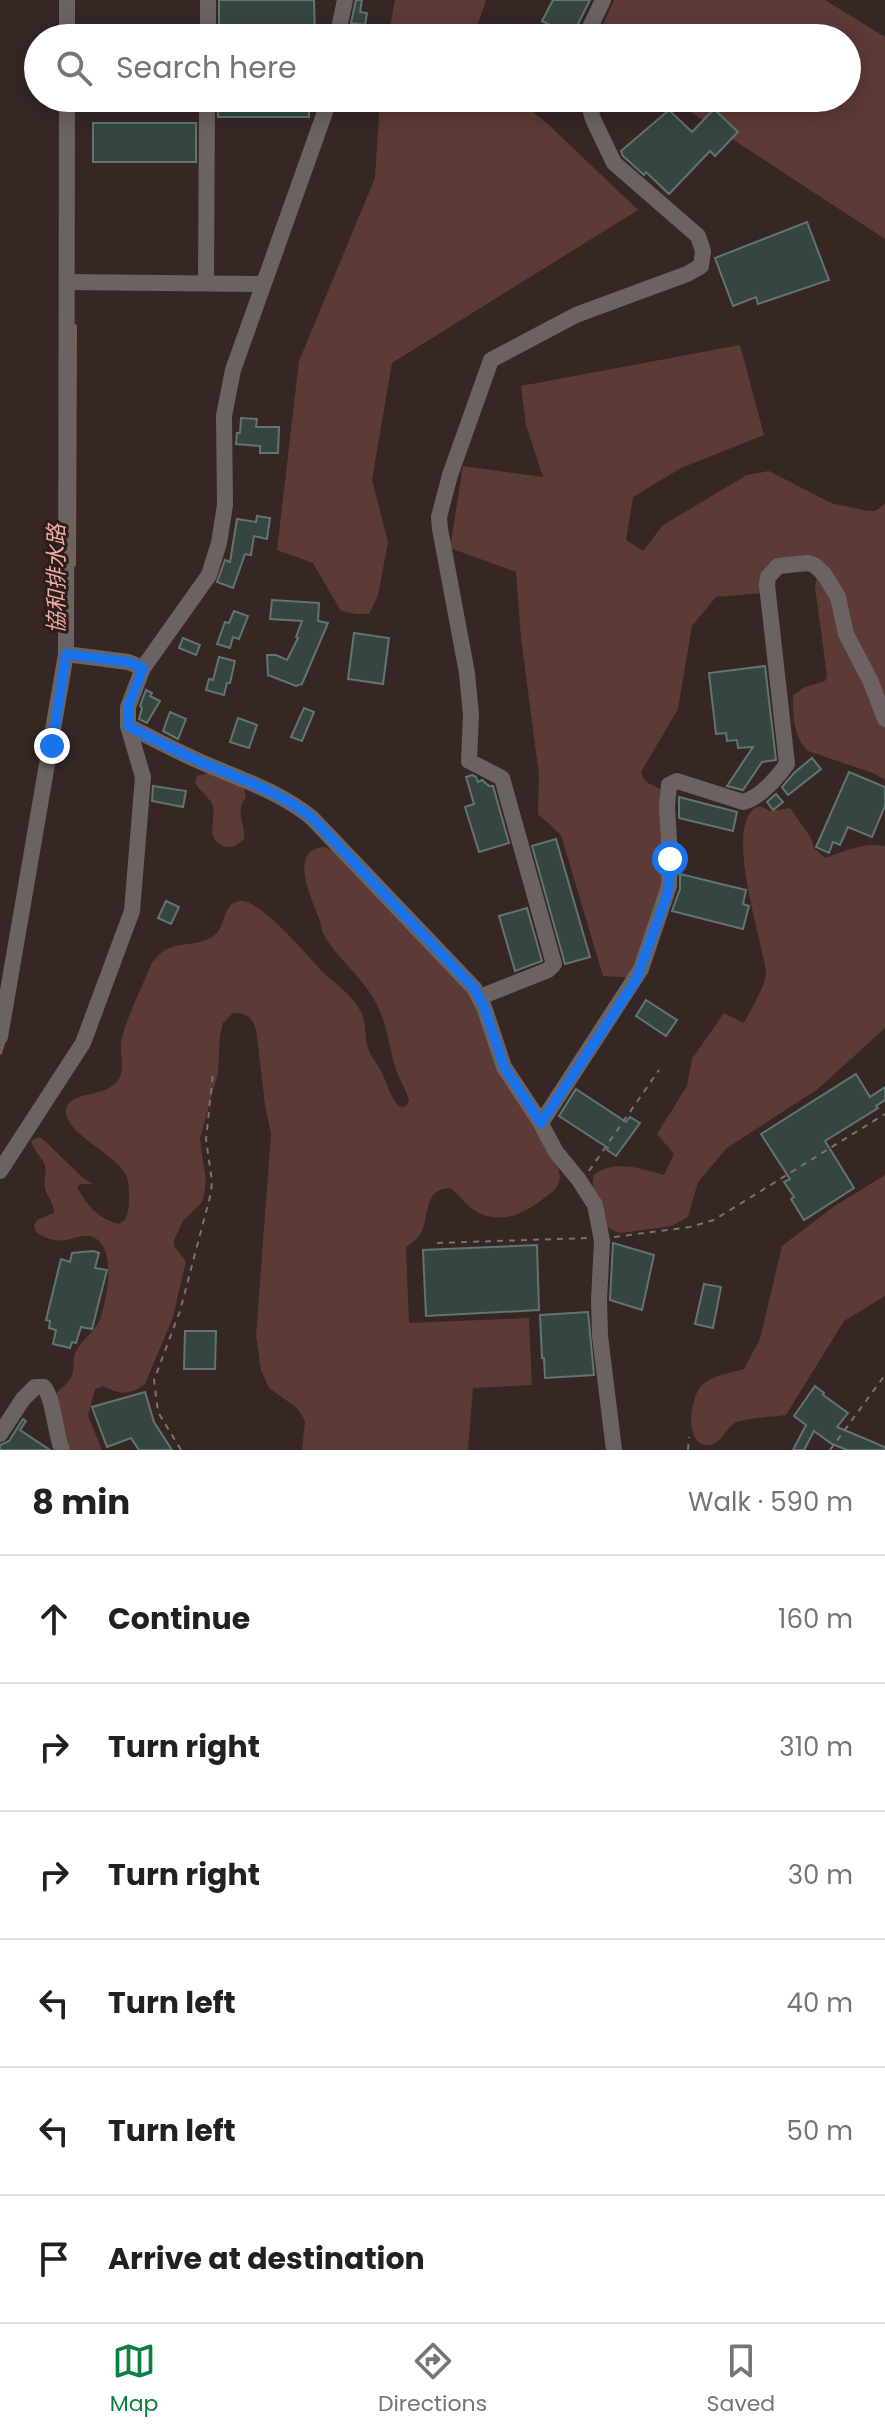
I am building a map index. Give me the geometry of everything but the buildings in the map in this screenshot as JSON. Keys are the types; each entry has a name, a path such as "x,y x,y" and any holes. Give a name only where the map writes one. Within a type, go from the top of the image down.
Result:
{"street":[{"path":"67,0 67,24"},
{"path":"208,0 208,24"},
{"path":"340,24 345,0"},
{"path":"592,24 603,0"},
{"path":"0,1037 72,655 73,282 67,112"},
{"path":"206,283 207,112"},
{"path":"0,1171 83,1043 132,911 143,777 128,726 128,707 143,668 209,575 219,543 225,505 224,416 233,370 325,112"},
{"path":"480,997 548,970 554,964 502,778 469,761 471,715 467,673 439,517 450,475 491,360 576,315 687,274 701,266 703,251 698,236 614,163 591,112"},
{"path":"73,282 263,284"},
{"path":"541,1123 641,969 669,886 669,785 677,781 743,802 759,794 787,764 767,585 768,577 778,566 808,563 824,574 838,597 846,634 871,682 885,719"},
{"path":"72,655 128,662 143,668"},
{"path":"128,726 200,762 269,789 299,807 480,997 504,1067 556,1152 595,1205 602,1239 599,1318 614,1450"},
{"path":"0,1434 23,1399 35,1387 44,1387 48,1390 62,1450"}],"path":[{"path":"581,1182 659,1070"},
{"path":"181,1450 158,1412 154,1380 180,1311 211,1193 206,1146 213,1073"},
{"path":"437,1243 575,1237 602,1239 690,1227 714,1220 885,1114"},
{"path":"830,1450 885,1375"},
{"path":"688,1450 689,1437"}],"shaded area":[{"path":"395,0 486,0 478,24 391,24"},
{"path":"614,0 825,0 885,37 885,239 691,112 861,112 861,24 603,24"},
{"path":"379,112 534,112 638,210 392,363 372,480 388,542 378,596 369,614 356,614 341,611 313,563 277,550 299,361 375,178"},
{"path":"740,345 764,435 681,468 633,497 626,540 643,551 663,525 747,475 769,471 831,503 868,511 875,511 885,504 885,780 808,751 797,733 793,695 805,687 825,681 827,676 815,587 818,570 785,560 764,593 716,597 692,626 678,709 641,772 646,781 662,790 666,872 633,978 603,976 561,835 538,814 539,775 521,638 516,572 450,548 463,466 543,477 526,425 521,386"},
{"path":"212,772 244,788 246,797 241,813 244,839 233,846 227,847 216,841 212,831 212,804 195,783 197,776"},
{"path":"760,806 770,811 790,808 811,838 814,848 825,858 862,846 885,846 885,1028 818,1089 727,1148 698,1182 688,1217 672,1226 620,1233 609,1228 601,1217 594,1194 594,1175 619,1166 664,1175 674,1154 657,1134 687,1086 692,1059 724,1013 744,1023 764,983 766,972 744,856 744,832 749,815"},
{"path":"324,847 334,851 470,991 557,1164 560,1178 556,1188 533,1206 501,1218 478,1213 450,1188 436,1192 420,1234 406,1247 409,1323 529,1318 532,1385 473,1388 468,1450 302,1450 305,1421 297,1408 269,1388 261,1370 256,1336 271,1134 256,1029 248,1016 233,1013 223,1023 218,1073 200,1139 206,1182 203,1201 183,1221 174,1240 174,1246 186,1261 173,1317 145,1384 125,1392 103,1386 95,1389 88,1416 102,1450 67,1450 56,1394 71,1378 76,1351 99,1321 107,1290 108,1264 102,1244 95,1238 83,1236 55,1240 36,1232 34,1226 37,1220 54,1213 45,1189 45,1166 31,1141 39,1137 93,1184 77,1187 99,1215 119,1224 125,1220 129,1196 125,1173 74,1128 66,1112 72,1100 105,1090 119,1079 125,1028 152,963 159,955 173,947 212,937 234,903 249,903 260,909 354,1000 363,1016 369,1052 392,1096 400,1107 406,1106 409,1101 395,1067 380,1011 364,985 324,935 311,899 304,866 313,850"},
{"path":"885,1175 885,1296 844,1321 786,1415 737,1422 713,1444 701,1444 695,1438 691,1419 698,1390 717,1376 744,1369 760,1339 782,1246 833,1207"}],"waterway":[{"name":"協和排水路","path":"74,565 75,326"},
{"name":"協和排水路","path":"0,1053 4,1040"}],"route":[{"path":"52,746 66,654 128,662 143,668 128,707 128,726 200,762 269,789 312,818 474,988 484,1007 498,1055 541,1123 639,975 666,898 670,859"}]}
